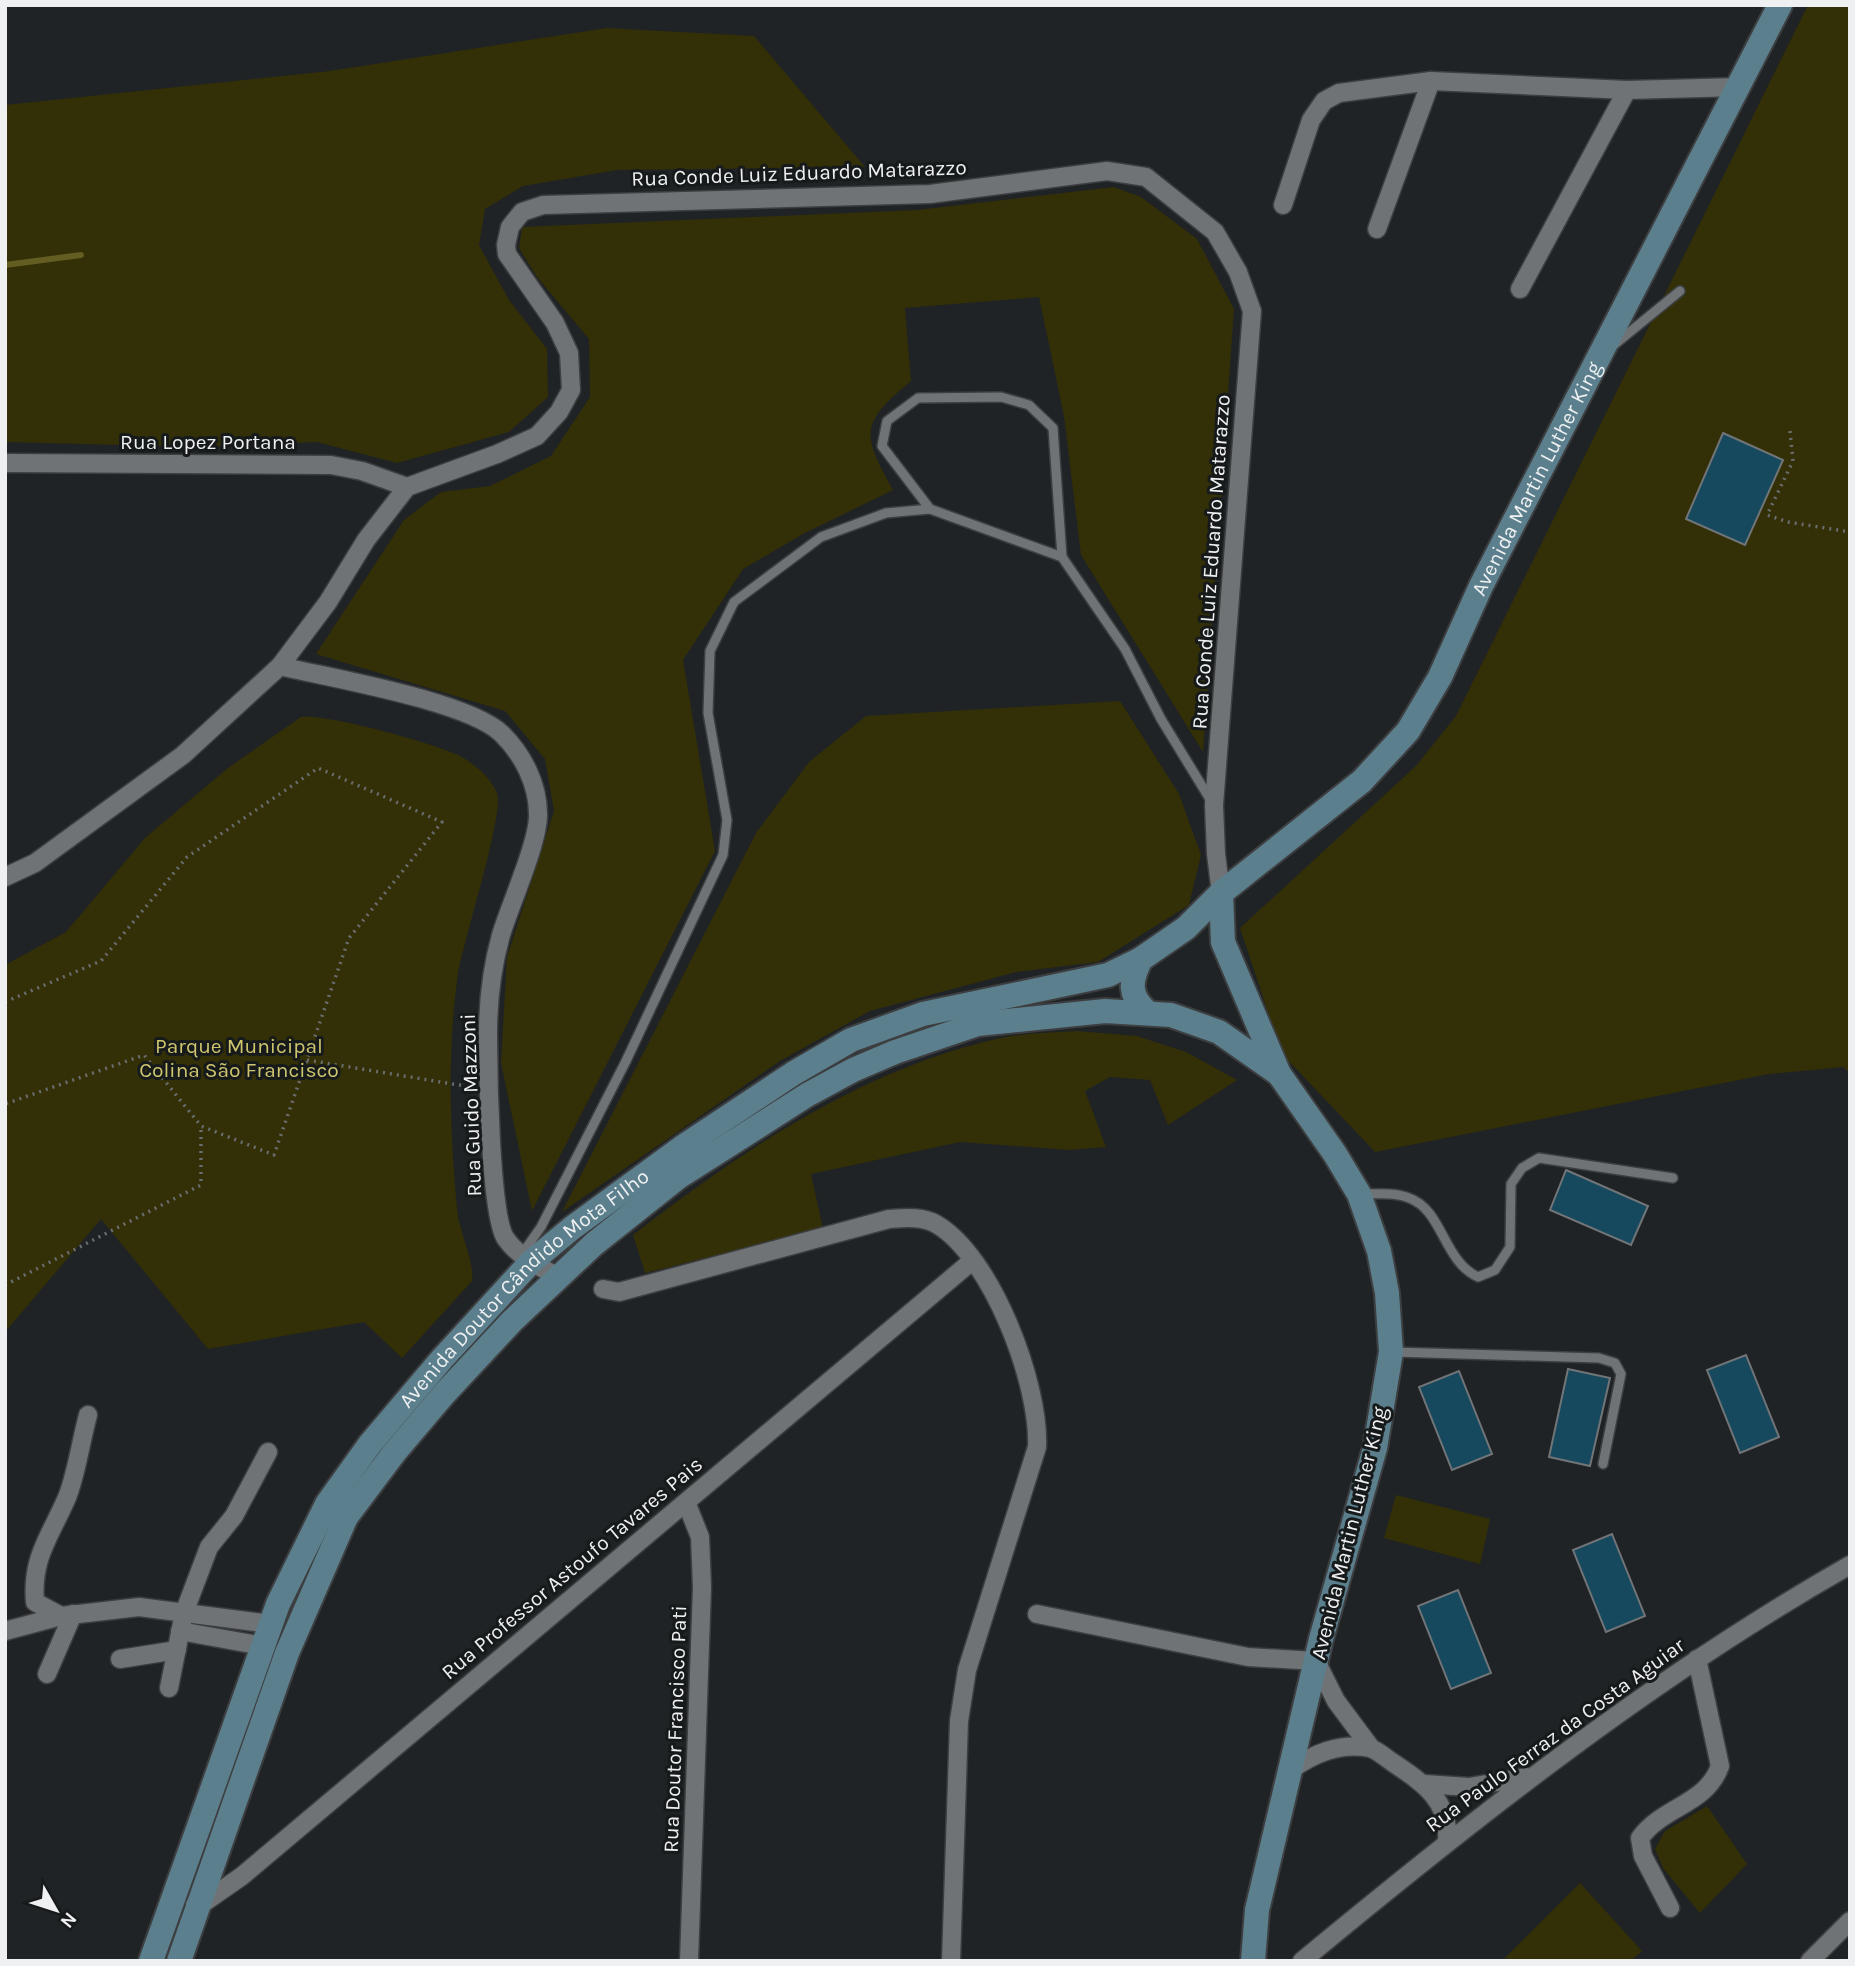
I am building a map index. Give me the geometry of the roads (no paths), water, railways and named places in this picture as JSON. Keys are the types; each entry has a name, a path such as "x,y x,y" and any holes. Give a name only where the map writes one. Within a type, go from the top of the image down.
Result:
{"main road":[{"name":"Avenida Martin Luther King","path":"1141,959 1186,928 1221,893 1362,781 1408,731 1440,677 1481,586 1780,5"},
{"name":"Avenida Martin Luther King","path":"1221,893 1223,942 1279,1074 1335,1154 1359,1194 1379,1251 1387,1293 1391,1352 1375,1448 1316,1661 1255,1931 1245,1961"},
{"path":"1186,928 1210,933 1223,942"},
{"name":"Avenida Doutor Cândido Mota Filho","path":"179,1961 198,1906 242,1743 267,1635 370,1444 527,1258 684,1146 794,1073 850,1040 923,1014 1084,982 1141,959"},
{"path":"1141,959 1132,977 1132,992 1135,1002 1147,1012"},
{"path":"1219,1032 1239,1024 1251,1006"},
{"name":"Avenida Martin Luther King","path":"1147,1012 1171,1015 1219,1032 1279,1074"},
{"name":"Avenida Doutor Cândido Mota Filho","path":"151,1961 174,1898 242,1743 287,1653 336,1510 394,1453 444,1394 557,1276 677,1178 853,1070 978,1024 1077,1013 1147,1012"},
{"name":"Avenida Martin Luther King","path":"1253,1961 1255,1931"}],"street":[{"path":"1283,205 1311,120 1324,101 1339,93 1431,81 1627,90 1740,87"},
{"path":"1377,229 1431,81"},
{"path":"1520,289 1627,90"},
{"name":"Rua Conde Luiz Eduardo Matarazzo","path":"407,487 497,454 537,436 559,411 571,390 569,353 555,323 507,254 510,227 530,206 930,194 1107,172 1146,177 1215,232 1238,272 1252,311 1227,665 1214,805 1221,893"},
{"name":"Rua Lopez Portana","path":"5,463 331,465 362,471 407,487"},
{"path":"5,877 35,863 183,755 280,666 328,602 366,540 407,487"},
{"name":"Rua Guido Mazzoni","path":"280,666 431,701 471,718 500,733 527,769 536,787 539,816 501,937 492,981 488,1033 490,1090 498,1217 506,1238 527,1258 557,1276"},
{"path":"603,1289 620,1292 889,1219 913,1217 935,1223 972,1261 991,1289 1012,1333 1032,1394 1038,1425 1037,1447 967,1670 959,1721 951,1961"},
{"name":"Rua Professor Astoufo Tavares Pais","path":"198,1906 242,1876 972,1261"},
{"path":"67,1615 36,1602 33,1581 43,1542 68,1494 88,1415"},
{"path":"169,1688 184,1613 209,1547 234,1516 268,1452"},
{"name":"Rua Doutor Francisco Pati","path":"686,1502 700,1537 702,1587 690,1961"},
{"name":"Rua Paulo Ferraz da Costa Aguiar","path":"1301,1961 1530,1776 1698,1659 1850,1565"},
{"path":"5,1631 67,1615 139,1606 184,1613 267,1635"},
{"path":"1037,1614 1248,1657 1316,1661 1336,1701 1371,1748 1425,1784 1445,1813 1447,1841"},
{"path":"47,1674 67,1615"},
{"path":"180,1631 267,1635"},
{"path":"120,1660 177,1650"},
{"path":"1671,1908 1643,1856 1640,1838 1663,1816 1698,1798 1714,1781 1720,1766 1698,1659"},
{"path":"1289,1771 1324,1750 1371,1748"},
{"path":"1425,1784 1469,1787 1530,1776"},
{"path":"174,1898 198,1906"},
{"path":"1810,1961 1850,1921"}],"lane":[{"path":"1600,356 1680,291"},
{"path":"930,509 882,446 887,421 918,398 1001,397 1029,405 1053,428 1062,557 1125,649 1161,719 1214,805"},
{"path":"527,1258 626,1062 723,855 727,820 708,713 709,651 734,602 821,537 887,513 930,509 1062,557"},
{"path":"1359,1194 1411,1198 1429,1211 1464,1270 1478,1277 1495,1270 1510,1247 1511,1184 1522,1168 1539,1158 1673,1178"},
{"path":"1391,1352 1600,1358 1615,1363 1621,1374 1603,1464"}],"waterway":[{"path":"5,265 81,255"}],"park label":[{"name":"Parque Municipal Colina São Francisco","path":"239,1058"}]}
